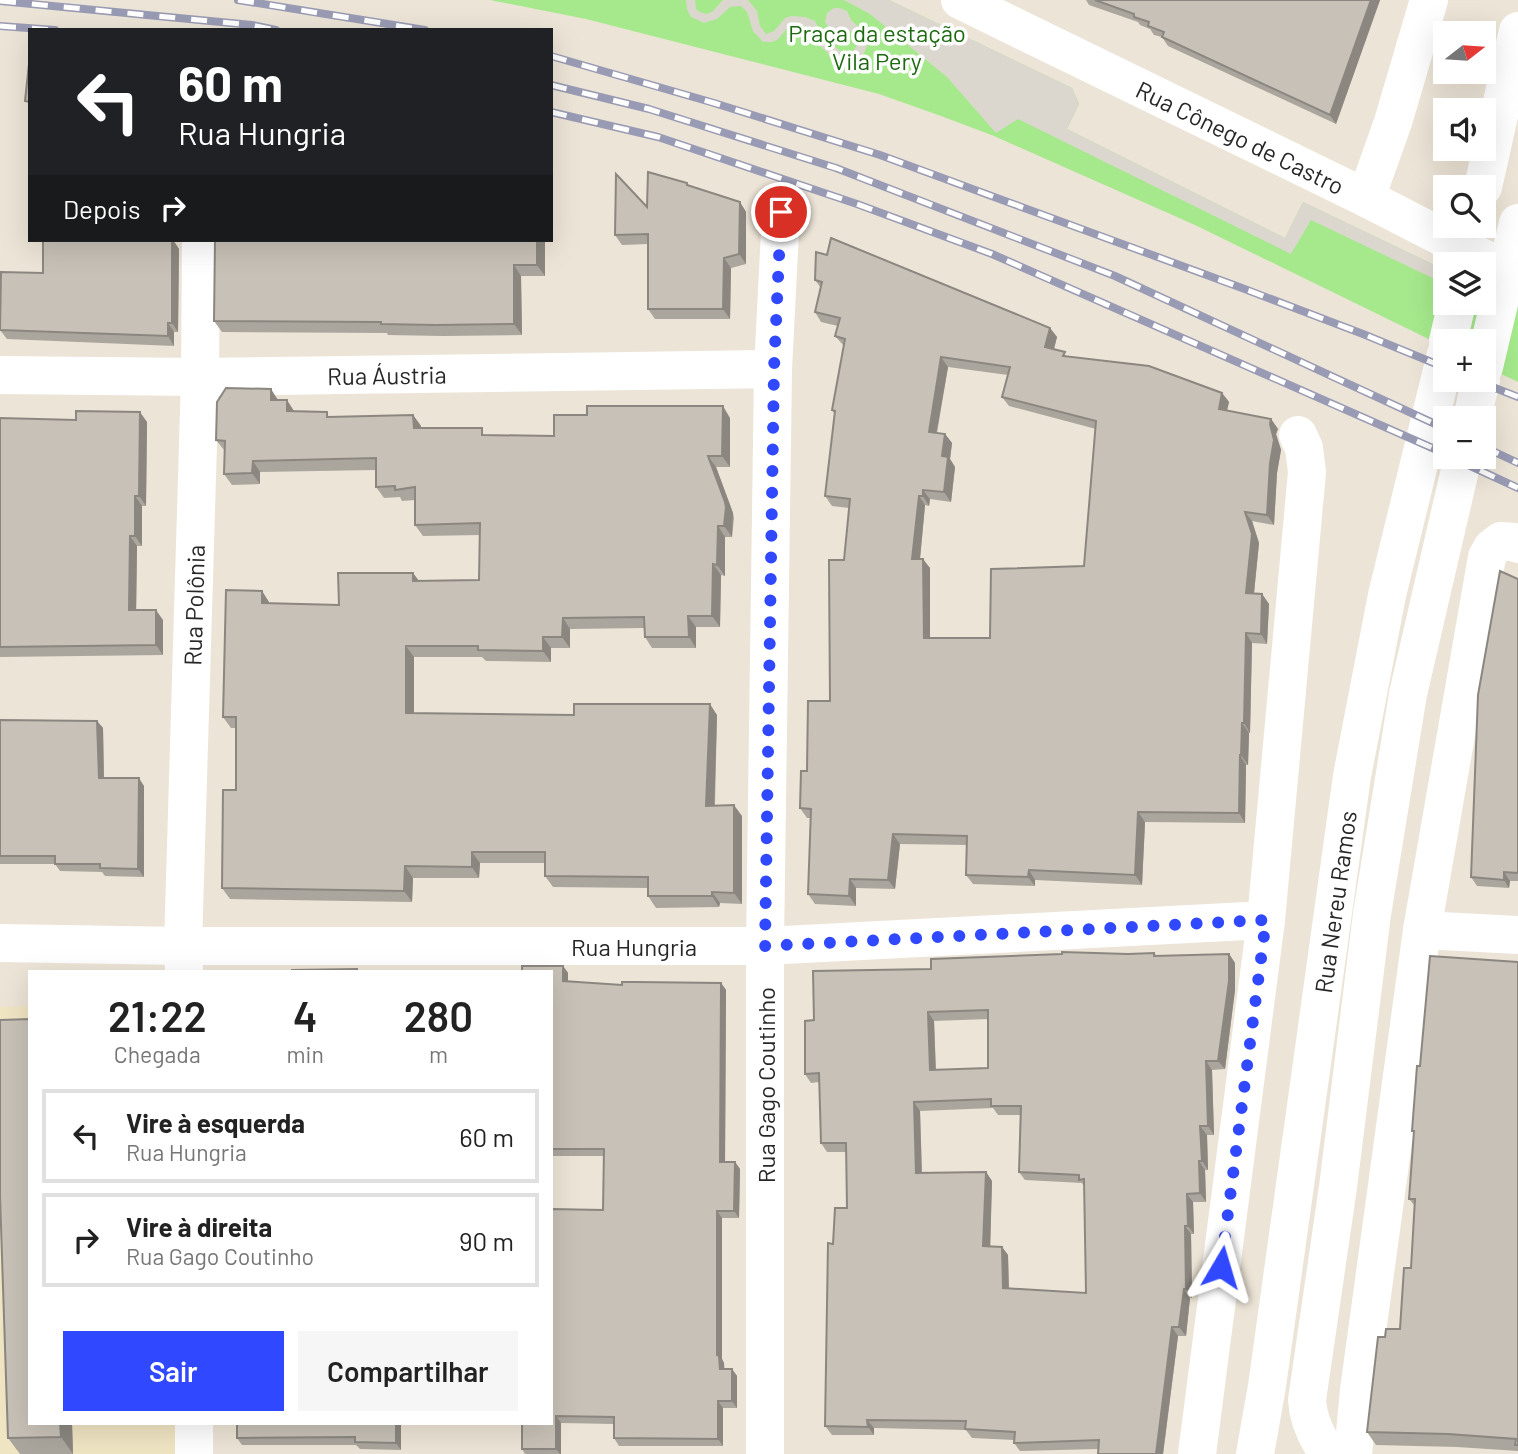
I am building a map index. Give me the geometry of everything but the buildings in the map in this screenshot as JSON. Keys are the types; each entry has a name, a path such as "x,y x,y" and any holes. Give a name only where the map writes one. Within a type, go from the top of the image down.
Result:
{"street":[{"name":"Rua Cônego de Castro","path":"960,0 1366,198 1518,276"},
{"path":"1366,198 1393,121 1429,0"},
{"path":"1486,175 1518,31"},
{"name":"Rua Gago Coutinho","path":"765,1454 765,946 774,369 781,212"},
{"path":"1493,329 1518,223"},
{"name":"Rua Polônia","path":"184,958 200,377 201,242"},
{"name":"Rua Áustria","path":"0,375 200,377 774,369"},
{"name":"Rua Nereu Ramos","path":"1255,1454 1352,776 1387,595 1437,392"},
{"path":"1197,1454 1266,920 1307,472 1304,448 1298,435"},
{"name":"Rua Nereu Ramos","path":"1328,1454 1319,1441 1307,1400 1338,1187 1372,914 1408,694 1460,469"},
{"path":"1353,1454 1361,1377 1422,930 1486,557 1501,541 1516,543"},
{"name":"Rua Hungria","path":"0,943 184,958 765,946 1266,920"},
{"path":"1422,930 1518,935"},
{"path":"194,1425 194,1454"}],"shaded area":[{"path":"686,0 695,0 696,9 706,14 712,12 723,0 748,0 757,11 760,26 766,34 774,31 785,18 805,17 815,21 822,35 847,54 854,51 857,45 856,33 831,32 825,22 827,13 839,8 847,11 851,20 863,31 867,46 856,62 843,63 820,46 803,25 790,25 778,39 763,42 753,31 747,12 741,6 730,7 717,19 704,23 691,17"},
{"path":"844,0 889,0 1072,88 1079,104 1067,129 1285,238 1303,202 1433,264 1433,278 1311,220 1291,254 1018,119 996,133 947,77 870,14"},
{"path":"28,1006 28,1425 182,1425 184,1454 0,1454 0,1007"}],"green space":[{"name":"Praça da estação Vila Pery","path":"490,0 889,0 1072,88 1079,104 1067,129 1285,238 1303,202 1433,264 1433,315 1496,315 1496,304 1518,304 1518,382 1496,372 1496,329 1433,329 1433,341 1195,225 994,136 879,94 586,19"}],"railway":[{"path":"238,0 413,28"},
{"path":"0,1 266,28"},
{"path":"0,26 28,28"},
{"path":"553,57 880,155 1242,288 1433,363"},
{"path":"553,85 649,109 836,168 1115,276 1433,423"},
{"path":"553,112 658,137 857,204 992,254 1433,448"},
{"path":"1496,388 1518,397"},
{"path":"1496,453 1518,463"},
{"path":"1477,469 1518,488"}],"route":[{"path":"781,212 774,369 765,946 1266,920 1221,1267"}]}
